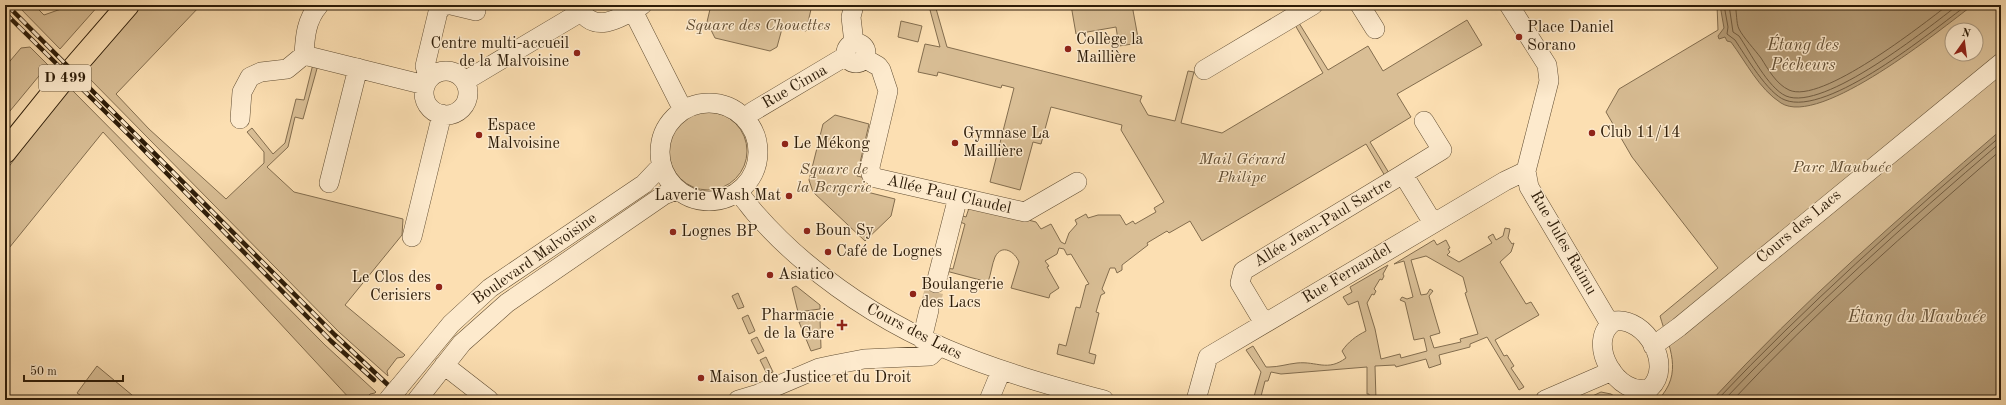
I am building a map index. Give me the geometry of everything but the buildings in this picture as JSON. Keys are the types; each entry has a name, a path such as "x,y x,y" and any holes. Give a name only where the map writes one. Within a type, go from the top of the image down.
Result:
{"highway":[{"name":"D 499","path":"5,131 111,5"},
{"name":"D 499","path":"5,152 63,80 128,5"}],"street":[{"path":"240,119 242,92 250,77 260,72 287,69 304,55 305,38 309,19 318,5"},
{"path":"427,82 435,74 449,70 456,73 465,81 469,90 466,103 456,113 442,114 429,107 424,93 427,82 425,66 438,12 443,6 450,5 476,11"},
{"path":"854,5 852,17 855,52"},
{"path":"1204,70 1292,10 1312,5"},
{"path":"1360,5 1375,29"},
{"name":"Rue Jules Raimu","path":"1509,5 1547,64 1549,73 1549,82 1526,172 1529,186 1610,324"},
{"path":"465,81 580,8 587,19 603,23 635,7 683,110"},
{"name":"Rue Cinna","path":"745,119 752,112 855,52"},
{"name":"Allée Paul Claudel","path":"855,52 878,66 881,70 888,91 870,167 871,174 876,178 1025,212 1078,182"},
{"path":"304,55 427,82"},
{"name":"Cours des Lacs","path":"1653,346 1679,327 2001,62"},
{"path":"329,183 358,68"},
{"path":"715,104 734,110 745,119 753,130 757,143 758,157 754,170 747,182 737,192 728,198 707,201 686,196 677,190 668,179 661,166 659,154 660,140 665,128 673,118 683,110 696,105 715,104"},
{"path":"412,238 442,114"},
{"path":"1403,174 1442,150 1424,121"},
{"name":"Boulevard Malvoisine","path":"393,393 451,324 490,288 644,184 661,166"},
{"name":"Rue Fernandel","path":"1196,400 1208,357 1505,181 1526,172"},
{"name":"Allée Jean-Paul Sartre","path":"1264,323 1240,284 1243,271 1403,174 1433,223"},
{"name":"Boulevard Malvoisine","path":"417,400 444,365 471,334 507,303 664,195 677,190"},
{"name":"Cours des Lacs","path":"737,192 776,235 821,275 875,314 930,343 1001,371 1104,400"},
{"path":"936,283 958,197"},
{"path":"738,400 758,394 826,367 864,359 930,356 929,310"},
{"path":"1620,321 1634,324 1653,346 1658,355 1660,370 1653,394 1636,390 1624,384 1612,371 1607,362 1602,343 1605,330 1610,324 1620,321"},
{"path":"444,365 489,400"},
{"path":"989,400 1001,371"},
{"path":"1545,400 1612,371"}],"green space":[{"path":"17,5 34,5 44,15 61,9 66,5 99,5 60,49"},
{"path":"142,5 201,5 116,94 149,129 226,199 264,163 264,152 247,132 252,128 273,154 285,143 296,99 304,100 313,64 318,65 303,119 295,117 288,147 267,167 294,192 403,219 402,235 345,305 405,355 397,358 387,371 388,376 339,332 84,73"},
{"name":"Square des Chouettes","path":"711,5 812,5 806,31 783,25 777,47 770,51 715,38 707,22"},
{"name":"Mail Gérard Philipe","path":"931,5 935,5 947,47 1142,96 1140,101 1148,115 1175,121 1188,71 1194,72 1181,123 1222,133 1323,73 1295,25 1299,23 1328,70 1368,46 1383,71 1467,20 1482,45 1397,94 1411,117 1370,142 1389,173 1385,176 1366,144 1202,241 1190,221 1169,233 1167,231 1147,243 1148,245 1122,265 1122,270 1117,273 1115,268 1110,268 1102,289 1105,293 1101,295 1096,312 1099,313 1089,353 1096,355 1094,364 1057,354 1059,344 1066,346 1076,307 1080,308 1086,285 1089,284 1071,254 1067,255 1064,249 1059,248 1057,254 1045,261 1049,266 1047,267 1059,288 1050,294 1049,298 1011,288 1019,262 1015,255 1008,250 1001,250 995,257 988,282 946,271 946,268 953,269 965,224 958,221 960,215 966,217 969,208 967,204 1036,222 1041,229 1051,224 1061,242 1065,244 1069,233 1077,224 1075,220 1086,214 1088,218 1098,215 1120,215 1126,225 1133,221 1135,224 1156,212 1154,208 1164,202 1121,130 1122,125 1051,107 1041,144 1033,142 1020,190 990,182 1014,88 1002,85 1001,88 938,72 937,76 918,72 925,44 940,47 930,10"},
{"path":"1071,5 1132,5 1139,43 1119,46 1116,27 1076,34"},
{"name":"Parc Maubuée","path":"1717,5 2001,5 2001,400 1658,400 1666,390 1671,380 1672,370 1670,349 1660,316 1718,268 1632,157 1606,112 1619,89 1718,30"},
{"path":"901,21 922,26 918,42 898,37"},
{"path":"30,47 48,65 5,117 5,67 21,48"},
{"path":"68,86 325,345 376,392 370,394 365,400 351,400 103,132 5,253 5,191 9,184 5,172"},
{"path":"708,112 723,115 736,123 744,136 747,151 744,166 736,179 723,187 708,190 693,187 680,179 672,166 669,151 672,136 680,123 693,115"},
{"name":"Square de la Bergerie","path":"835,115 869,124 857,176 866,178 863,191 895,199 891,216 865,241 813,192 809,180 823,124"},
{"path":"1505,228 1510,229 1508,238 1512,244 1514,243 1511,252 1500,262 1526,304 1531,302 1539,315 1495,340 1504,356 1507,355 1514,366 1511,368 1524,387 1519,390 1487,337 1470,344 1470,347 1439,355 1441,364 1429,368 1426,359 1396,367 1395,365 1375,366 1376,400 1370,400 1369,394 1367,394 1367,367 1281,374 1271,372 1268,381 1265,381 1260,400 1253,400 1261,372 1246,350 1253,346 1266,367 1276,367 1293,363 1327,365 1339,362 1346,358 1342,351 1356,337 1366,331 1358,301 1348,305 1343,297 1352,292 1350,287 1388,265 1383,274 1384,276 1382,280 1380,279 1374,289 1376,291 1374,295 1372,294 1367,303 1375,329 1381,359 1400,354 1401,358 1427,351 1424,338 1414,340 1405,302 1400,300 1402,297 1407,299 1413,297 1404,261 1394,264 1434,240 1437,245 1446,240 1450,248 1448,249 1450,252 1447,255 1459,262 1492,243 1488,237 1493,234 1496,240 1503,236","holes":["1426,256 1463,277 1467,292 1465,293 1478,334 1460,339 1461,342 1434,348 1430,336 1440,333 1429,296 1433,291 1430,289 1427,294 1421,295 1411,260"]},
{"path":"796,286 820,305 820,309 798,312 792,288"},
{"path":"738,293 744,307 738,309 732,296"},
{"path":"748,315 755,331 749,334 742,318"},
{"path":"820,318 821,348 811,351 799,322"},
{"path":"757,337 764,351 758,354 751,340"},
{"path":"766,357 773,372 767,374 760,360"},
{"path":"97,366 138,400 87,400 77,393"},
{"path":"1601,392 1611,394 1620,400 1584,400"}],"water":[{"name":"Étang des Pêcheurs","path":"1720,5 1973,5 1951,22 1944,22 1944,27 1880,72 1823,102 1799,107 1781,103 1759,83 1731,42 1727,41 1725,37 1719,39 1718,36 1724,28"},
{"name":"Étang du Maubuée","path":"2001,130 2001,400 1712,400 1781,329 1852,261"}],"tunnel":[{"path":"929,310 936,283"}],"railway":[{"path":"7,5 335,335 404,400"},
{"path":"5,13 134,140 331,341 374,380"}],"place":[{"name":"Place Daniel Sorano","path":"1519,37"},
{"name":"Collège la Maillière","path":"1068,49"},
{"name":"Centre multi-accueil de la Malvoisine","path":"577,53"},
{"name":"Club 11/14","path":"1592,133"},
{"name":"Espace Malvoisine","path":"479,135"},
{"name":"Gymnase La Maillière","path":"955,143"},
{"name":"Le Mékong","path":"785,144"},
{"name":"Laverie Wash Mat","path":"789,196"},
{"name":"Boun Sy","path":"807,231"},
{"name":"Lognes BP","path":"673,232"},
{"name":"Café de Lognes","path":"828,252"},
{"name":"Asiatico","path":"770,275"},
{"name":"Le Clos des Cerisiers","path":"439,287"},
{"name":"Boulangerie des Lacs","path":"913,294"},
{"name":"Pharmacie de la Gare","path":"842,325"},
{"name":"Maison de Justice et du Droit","path":"701,378"}]}
